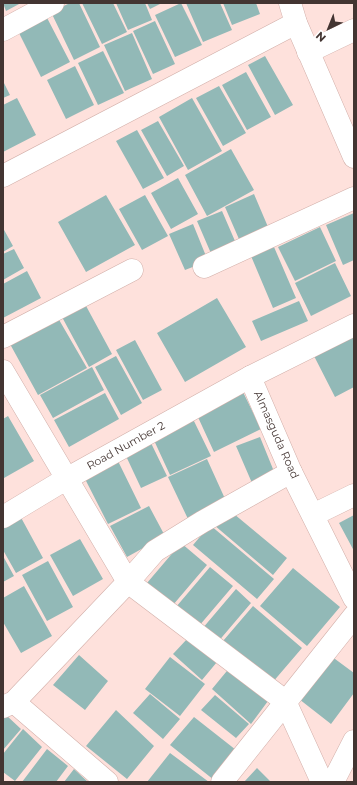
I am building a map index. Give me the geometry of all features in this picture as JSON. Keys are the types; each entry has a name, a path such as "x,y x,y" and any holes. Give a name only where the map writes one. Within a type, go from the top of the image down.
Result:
{"street":[{"path":"3,30 53,3"},
{"path":"3,176 293,13 308,52 354,157"},
{"path":"308,52 354,30"},
{"path":"204,267 354,198"},
{"path":"3,337 132,270"},
{"path":"250,377 354,325"},
{"path":"3,371 128,582 284,701 322,782"},
{"name":"Almasguda Road","path":"250,377 291,472 354,598"},
{"name":"Road Number 2","path":"3,517 66,479 250,377"},
{"path":"107,782 9,705 128,582 155,551 202,522 291,472"},
{"path":"313,515 354,495"},
{"path":"222,782 284,701 354,616"},
{"path":"333,782 354,741"}],"building":[{"path":"3,3 21,3 6,11"},
{"path":"70,3 79,3 100,47 74,60 51,12"},
{"path":"82,3 113,3 127,32 102,44"},
{"path":"116,3 145,3 152,20 128,30"},
{"path":"147,3 162,3 150,9"},
{"path":"181,3 202,45 175,57 155,15"},
{"path":"186,3 220,3 232,30 203,42"},
{"path":"223,3 256,3 260,14 232,25"},
{"path":"45,14 70,62 41,77 17,29"},
{"path":"155,21 175,64 153,74 133,31"},
{"path":"132,33 152,79 125,91 104,45"},
{"path":"103,51 124,93 98,105 78,63"},
{"path":"265,56 293,105 275,115 248,65"},
{"path":"75,66 94,105 66,119 47,80"},
{"path":"246,72 271,117 247,130 222,85"},
{"path":"3,81 10,95 3,98"},
{"path":"219,86 246,133 223,146 196,98"},
{"path":"17,98 36,135 3,152 3,105"},
{"path":"192,98 222,151 188,170 159,117"},
{"path":"158,121 184,166 167,176 141,130"},
{"path":"137,130 164,178 143,189 116,141"},
{"path":"231,149 254,190 207,216 185,175"},
{"path":"178,178 198,214 171,229 151,193"},
{"path":"254,194 271,234 242,246 225,207"},
{"path":"106,195 135,245 86,272 58,222"},
{"path":"145,195 168,236 142,250 119,209"},
{"path":"222,211 238,248 213,258 197,221"},
{"path":"354,213 354,260 343,265 326,225"},
{"path":"193,224 208,261 185,270 169,234"},
{"path":"320,227 336,261 295,281 278,247"},
{"path":"3,228 13,246 3,252"},
{"path":"274,247 296,298 273,308 251,256"},
{"path":"14,249 24,268 3,280 3,254"},
{"path":"335,263 351,296 311,316 295,283"},
{"path":"27,271 41,298 3,318 3,284"},
{"path":"217,298 246,347 185,382 157,333"},
{"path":"299,301 308,321 261,341 252,321"},
{"path":"85,304 112,354 89,367 62,317"},
{"path":"58,318 87,368 38,395 10,344"},
{"path":"354,334 354,387 335,397 313,354"},
{"path":"135,340 162,390 143,400 116,350"},
{"path":"116,356 142,403 121,415 95,367"},
{"path":"92,367 104,390 53,418 40,395"},
{"path":"243,392 261,429 214,452 197,415"},
{"path":"105,393 119,419 69,447 54,420"},
{"path":"8,416 34,461 4,478 3,419"},
{"path":"192,417 211,456 170,475 152,436"},
{"path":"260,437 275,474 252,483 236,446"},
{"path":"151,443 167,476 141,488 126,456"},
{"path":"117,459 141,508 108,524 83,475"},
{"path":"207,459 226,501 188,519 168,477"},
{"path":"149,506 165,536 127,557 110,526"},
{"path":"228,509 287,558 273,575 214,525"},
{"path":"18,512 43,558 16,573 3,550 3,520"},
{"path":"354,515 354,551 339,523"},
{"path":"210,525 274,579 257,599 193,545"},
{"path":"80,539 103,579 73,596 50,555"},
{"path":"181,543 207,565 173,605 147,583"},
{"path":"3,556 14,576 3,582"},
{"path":"48,561 73,607 47,621 22,575"},
{"path":"210,567 233,586 199,626 176,607"},
{"path":"293,568 340,607 307,646 260,606"},
{"path":"24,586 52,636 21,653 3,622 3,598"},
{"path":"236,589 251,603 217,643 202,629"},
{"path":"253,606 302,648 272,683 223,641"},
{"path":"188,638 217,662 202,680 173,654"},
{"path":"79,655 108,681 85,710 53,685"},
{"path":"331,656 354,673 354,693 331,724 299,699"},
{"path":"170,657 205,684 180,716 145,689"},
{"path":"231,666 268,701 251,724 212,689"},
{"path":"150,694 180,719 163,739 133,713"},
{"path":"215,695 249,724 236,738 201,710"},
{"path":"116,710 154,746 127,779 86,746"},
{"path":"6,715 21,729 3,750 3,719"},
{"path":"194,717 236,750 214,780 170,745"},
{"path":"23,729 42,747 15,781 3,772 3,754"},
{"path":"47,749 68,766 56,782 22,782"},
{"path":"170,753 209,782 147,782"},
{"path":"257,768 271,782 244,782"},
{"path":"74,769 88,782 64,782"}]}
